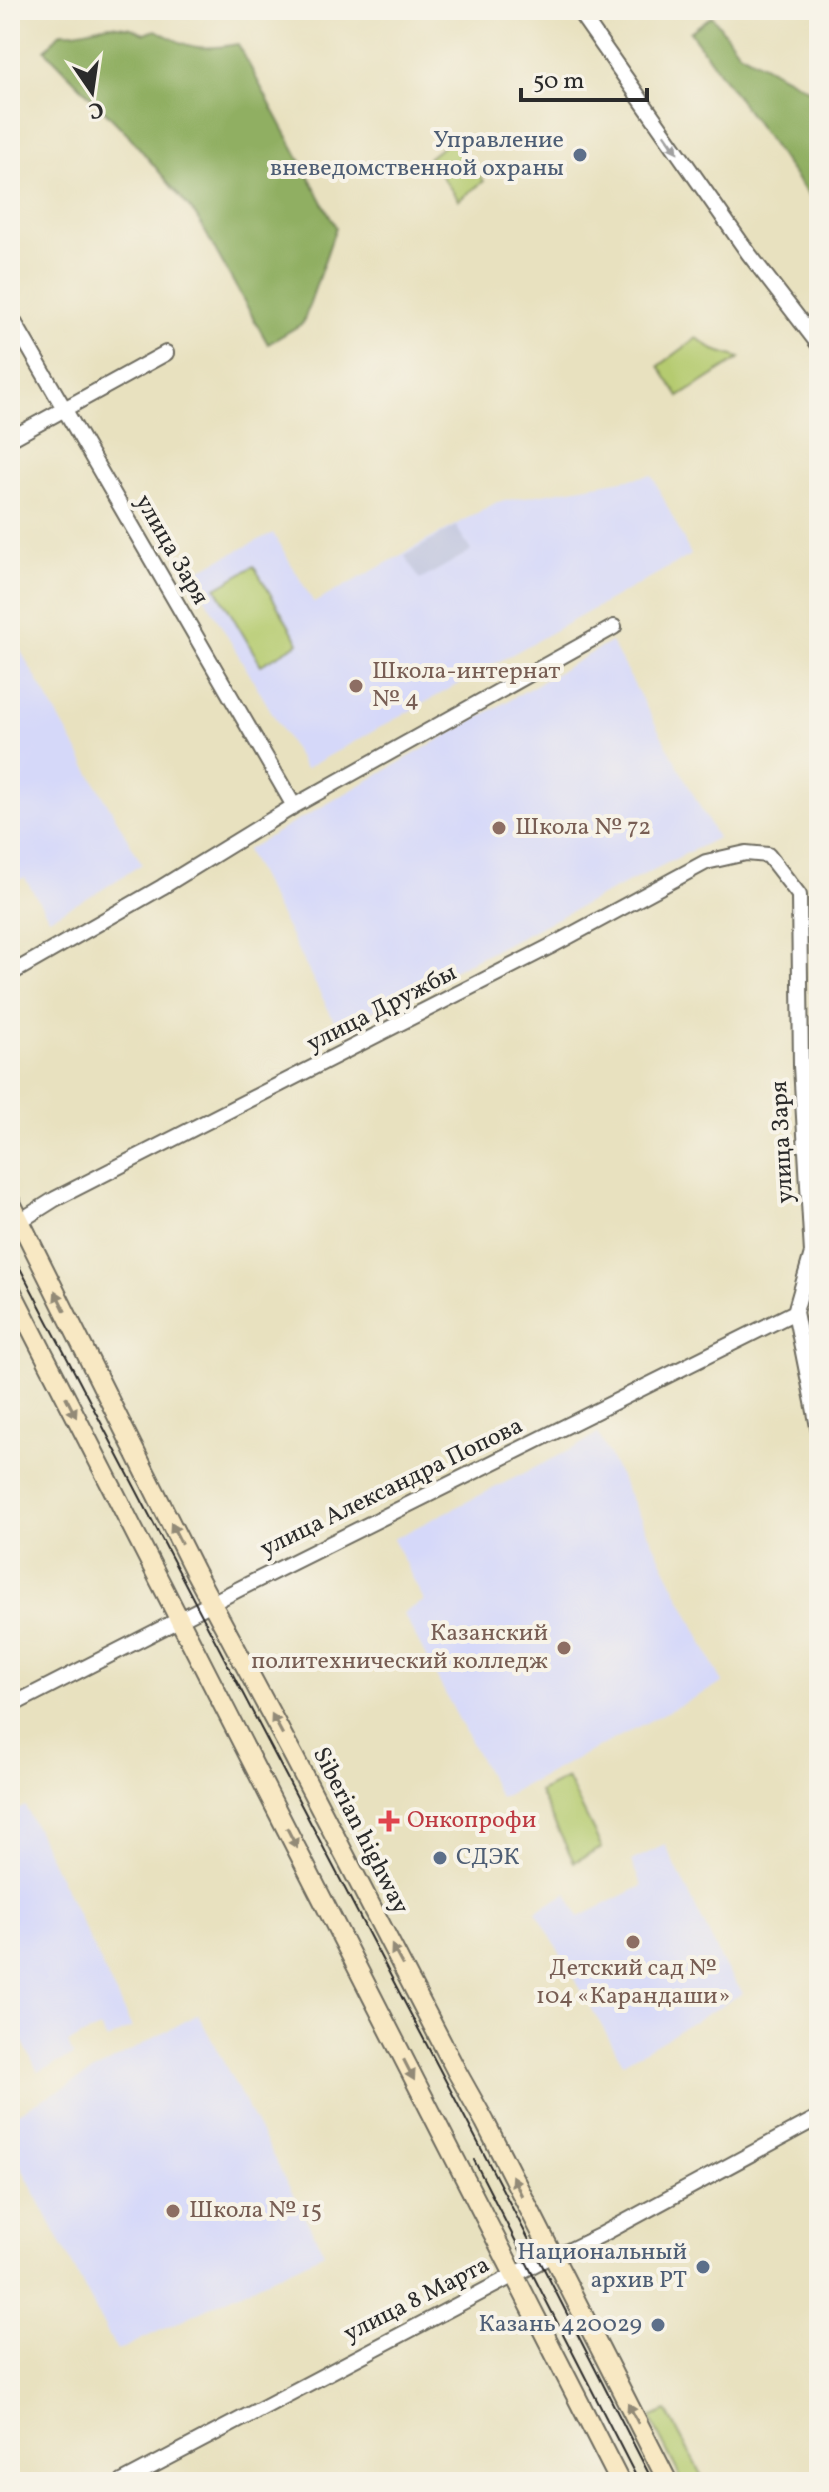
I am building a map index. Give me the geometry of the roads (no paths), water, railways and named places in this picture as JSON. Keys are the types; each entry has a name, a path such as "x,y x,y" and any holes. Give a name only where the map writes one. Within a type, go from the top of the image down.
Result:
{"main road":[{"name":"Siberian highway","path":"10,1201 212,1603 485,2122 668,2482"},
{"path":"10,1288 620,2482"}],"street":[{"path":"578,10 749,254 819,345"},
{"name":"улица Заря","path":"10,315 294,806"},
{"path":"10,439 166,353"},
{"path":"10,974 162,887 294,806 614,627"},
{"name":"улица Дружбы","path":"20,1221 55,1199 522,962 706,862 746,853 768,855"},
{"name":"улица Заря","path":"768,855 799,895 801,1066 812,1253 795,1312 819,1432"},
{"name":"улица Александра Попова","path":"10,1706 795,1312"},
{"name":"улица 8 Марта","path":"122,2482 552,2255 566,2252 601,2235 819,2117"}],"tram line":[{"path":"10,1249 653,2482"},
{"path":"474,2160 639,2482"}],"place":[{"name":"Управление вневедомственной охраны","path":"580,155"},
{"name":"Школа-интернат № 4","path":"356,686"},
{"name":"Школа № 72","path":"499,828"},
{"name":"Казанский политехнический колледж","path":"564,1648"},
{"name":"Онкопрофи","path":"389,1821"},
{"name":"СДЭК","path":"440,1858"},
{"name":"Детский сад № 104 «Карандаши»","path":"633,1942"},
{"name":"Школа № 15","path":"173,2211"},
{"name":"Национальный архив РТ","path":"703,2267"},
{"name":"Казань 420029","path":"658,2325"}]}
